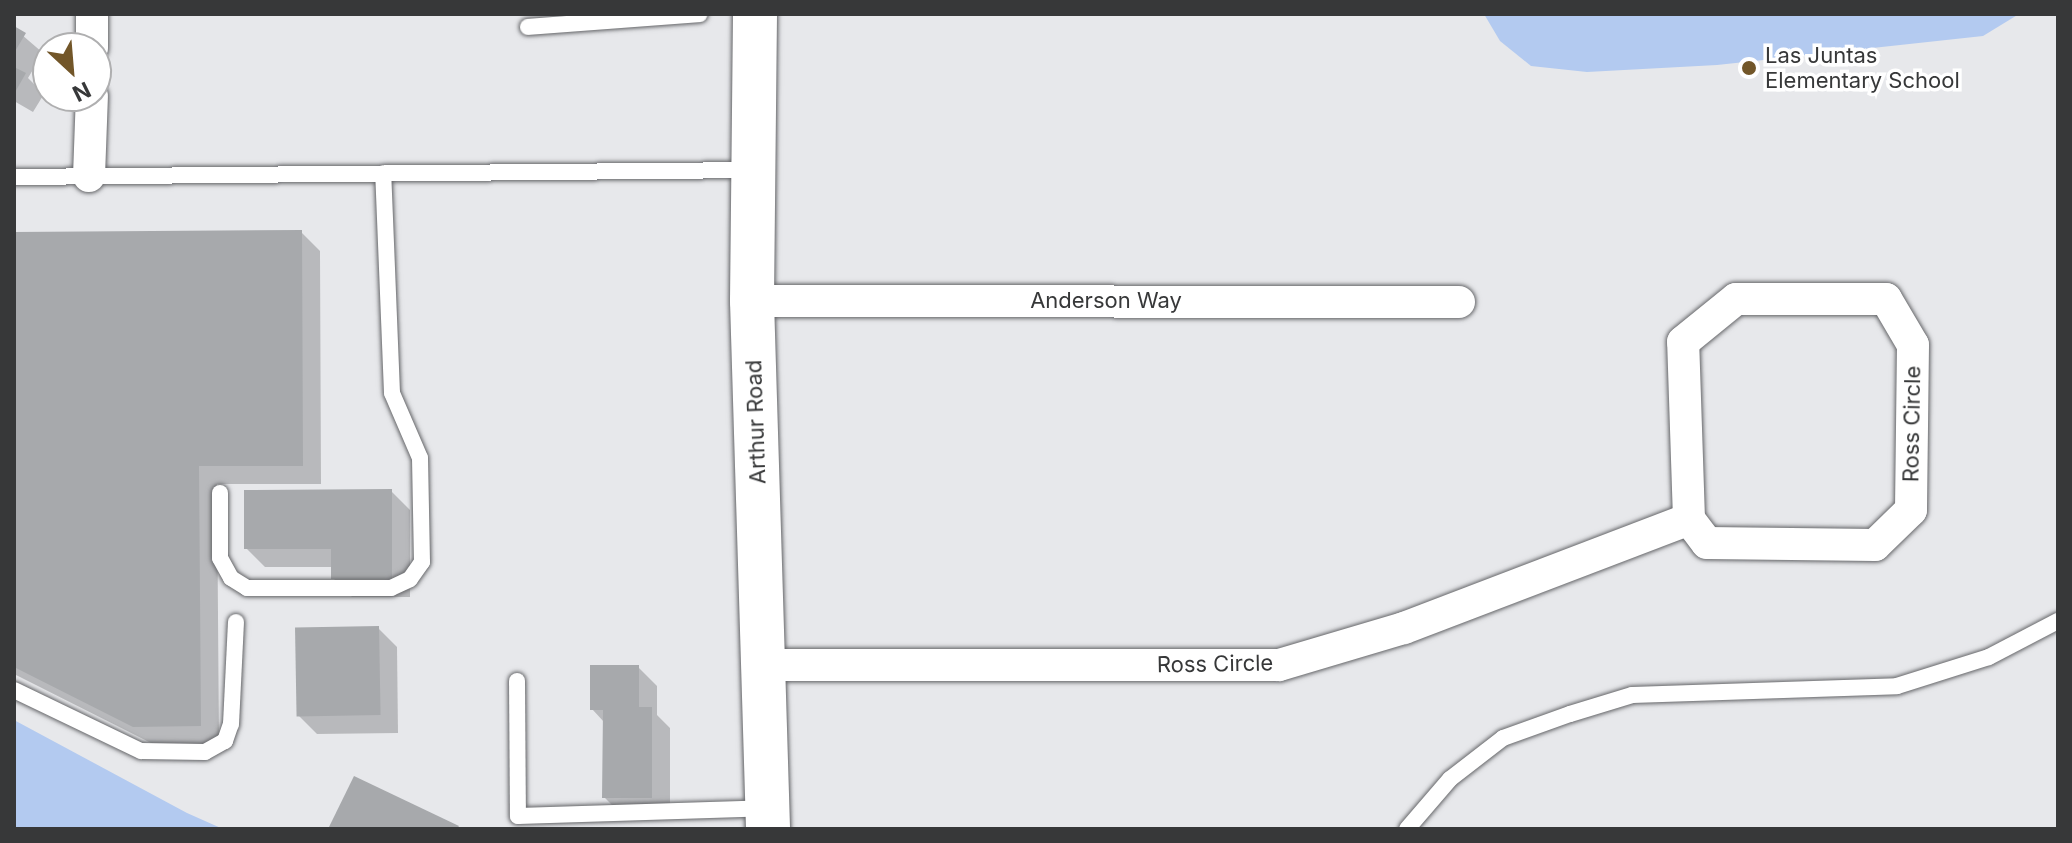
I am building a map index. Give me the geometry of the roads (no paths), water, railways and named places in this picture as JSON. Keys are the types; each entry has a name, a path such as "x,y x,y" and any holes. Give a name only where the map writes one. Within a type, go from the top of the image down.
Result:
{"main road":[{"name":"Arthur Road","path":"755,14 752,301 768,818"}],"street":[{"path":"89,176 91,112"},
{"name":"Ross Circle","path":"1736,299 1886,299 1913,345 1911,510 1875,545 1707,543 1689,519 1683,342 1736,299"},
{"name":"Anderson Way","path":"752,301 1459,302"},
{"name":"Ross Circle","path":"763,665 1279,665 1404,628 1689,519"}],"lane":[{"path":"528,27 700,14"},
{"path":"14,177 753,170"},
{"path":"220,493 220,558 231,578 247,588 391,588 410,579 422,562 420,458 392,393 383,173"},
{"path":"1407,829 1450,779 1503,738 1570,714 1632,695 1897,686 1989,657 2058,621"},
{"path":"14,690 141,751 205,752 225,741 231,724 236,622"},
{"path":"517,681 518,816 768,818"}],"place":[{"name":"Las Juntas Elementary School","path":"1749,68"}]}
